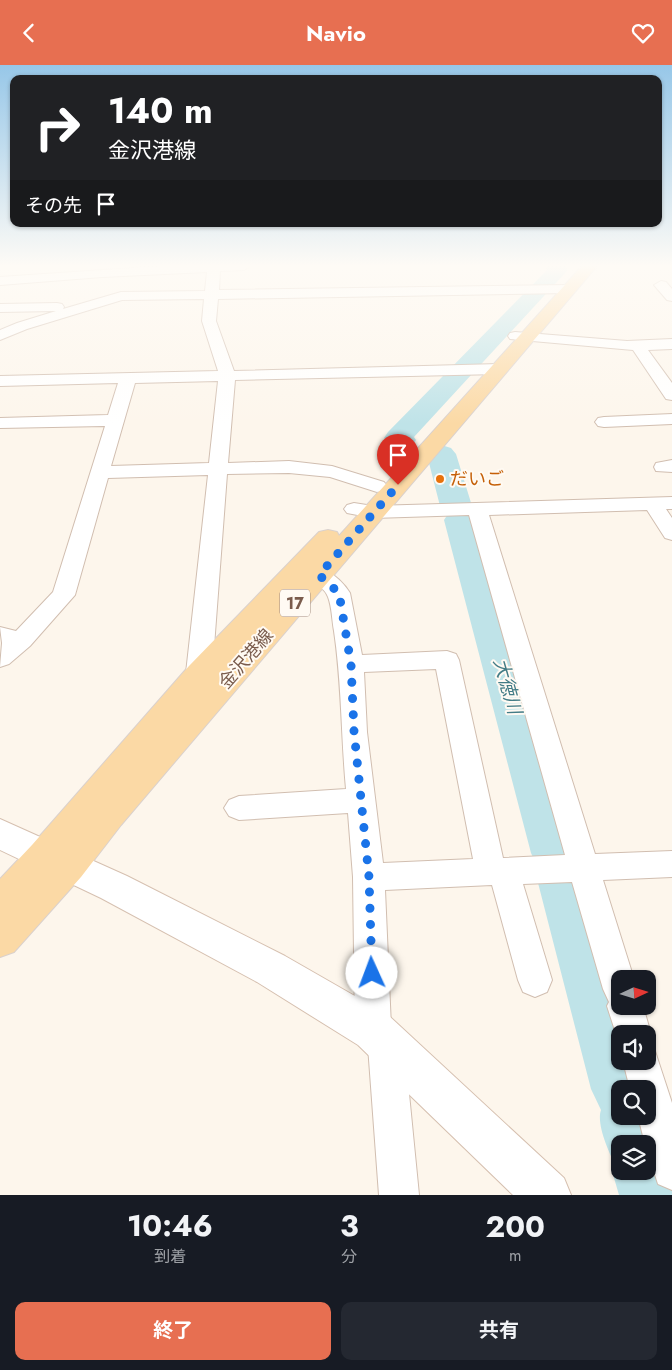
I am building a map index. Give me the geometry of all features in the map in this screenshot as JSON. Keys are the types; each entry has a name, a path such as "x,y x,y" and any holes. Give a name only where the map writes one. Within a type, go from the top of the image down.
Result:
{"main road":[{"name":"金沢港線","path":"363,511 377,486 477,369 521,336 533,319"},
{"name":"金沢港線","path":"0,905 56,861 109,815 309,571 363,511 477,369"},
{"name":"金沢港線","path":"0,939 56,861 199,673 309,571"}],"street":[{"path":"0,336 22,326 46,319"},
{"path":"199,673 227,375 209,319"},
{"path":"521,336 638,345 672,345"},
{"path":"638,345 668,379 672,395"},
{"path":"0,381 477,369"},
{"path":"0,658 10,638 64,595 128,377"},
{"path":"604,422 672,419"},
{"path":"0,423 116,420"},
{"path":"101,472 289,467 332,471 377,486"},
{"path":"363,511 662,503 672,535"},
{"path":"478,509 615,970"},
{"path":"309,571 339,593 351,664 354,731 369,877 380,1035 399,1195"},
{"path":"351,664 447,660 497,872 535,980"},
{"path":"239,808 361,800"},
{"path":"0,835 114,887 271,969 380,1035 547,1195"},
{"path":"369,877 672,864"},
{"path":"644,1070 672,1170"}],"waterway":[{"name":"大徳川","path":"402,440 398,438 512,319"},
{"name":"大徳川","path":"438,453 441,454 456,506"},
{"name":"大徳川","path":"460,520 555,853"},
{"name":"大徳川","path":"562,879 618,1080"},
{"name":"大徳川","path":"632,1125 634,1135"},
{"name":"大徳川","path":"647,1180 651,1195"}],"place":[{"name":"だいご","path":"440,479"}],"route":[{"path":"372,973 369,877 354,731 351,664 339,593 319,575 372,512 398,485"}]}
